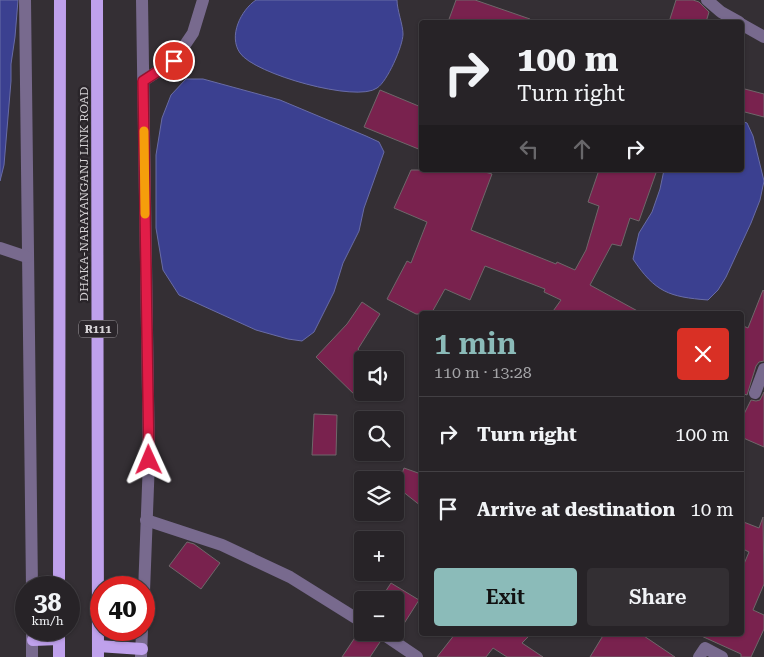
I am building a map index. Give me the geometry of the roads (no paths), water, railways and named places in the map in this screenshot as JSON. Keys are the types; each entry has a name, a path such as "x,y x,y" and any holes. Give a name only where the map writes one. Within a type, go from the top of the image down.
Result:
{"main road":[{"name":"DHAKA-NARAYANGANJ LINK ROAD","path":"59,576 60,0"},
{"name":"DHAKA-NARAYANGANJ LINK ROAD","path":"97,0 98,651"},
{"path":"59,641 59,657"},
{"path":"98,651 141,653"}],"street":[{"path":"25,0 32,576"},
{"path":"142,0 149,460 144,576"},
{"path":"143,81 174,61 193,33 203,0"},
{"path":"707,0 721,12 735,20"},
{"path":"744,25 764,37"},
{"path":"0,248 27,257"},
{"path":"755,393 764,369"},
{"path":"146,520 222,545 290,578 354,617"},
{"path":"32,641 32,657"},
{"path":"393,641 417,657"},
{"path":"699,657 705,648 722,657"}]}
